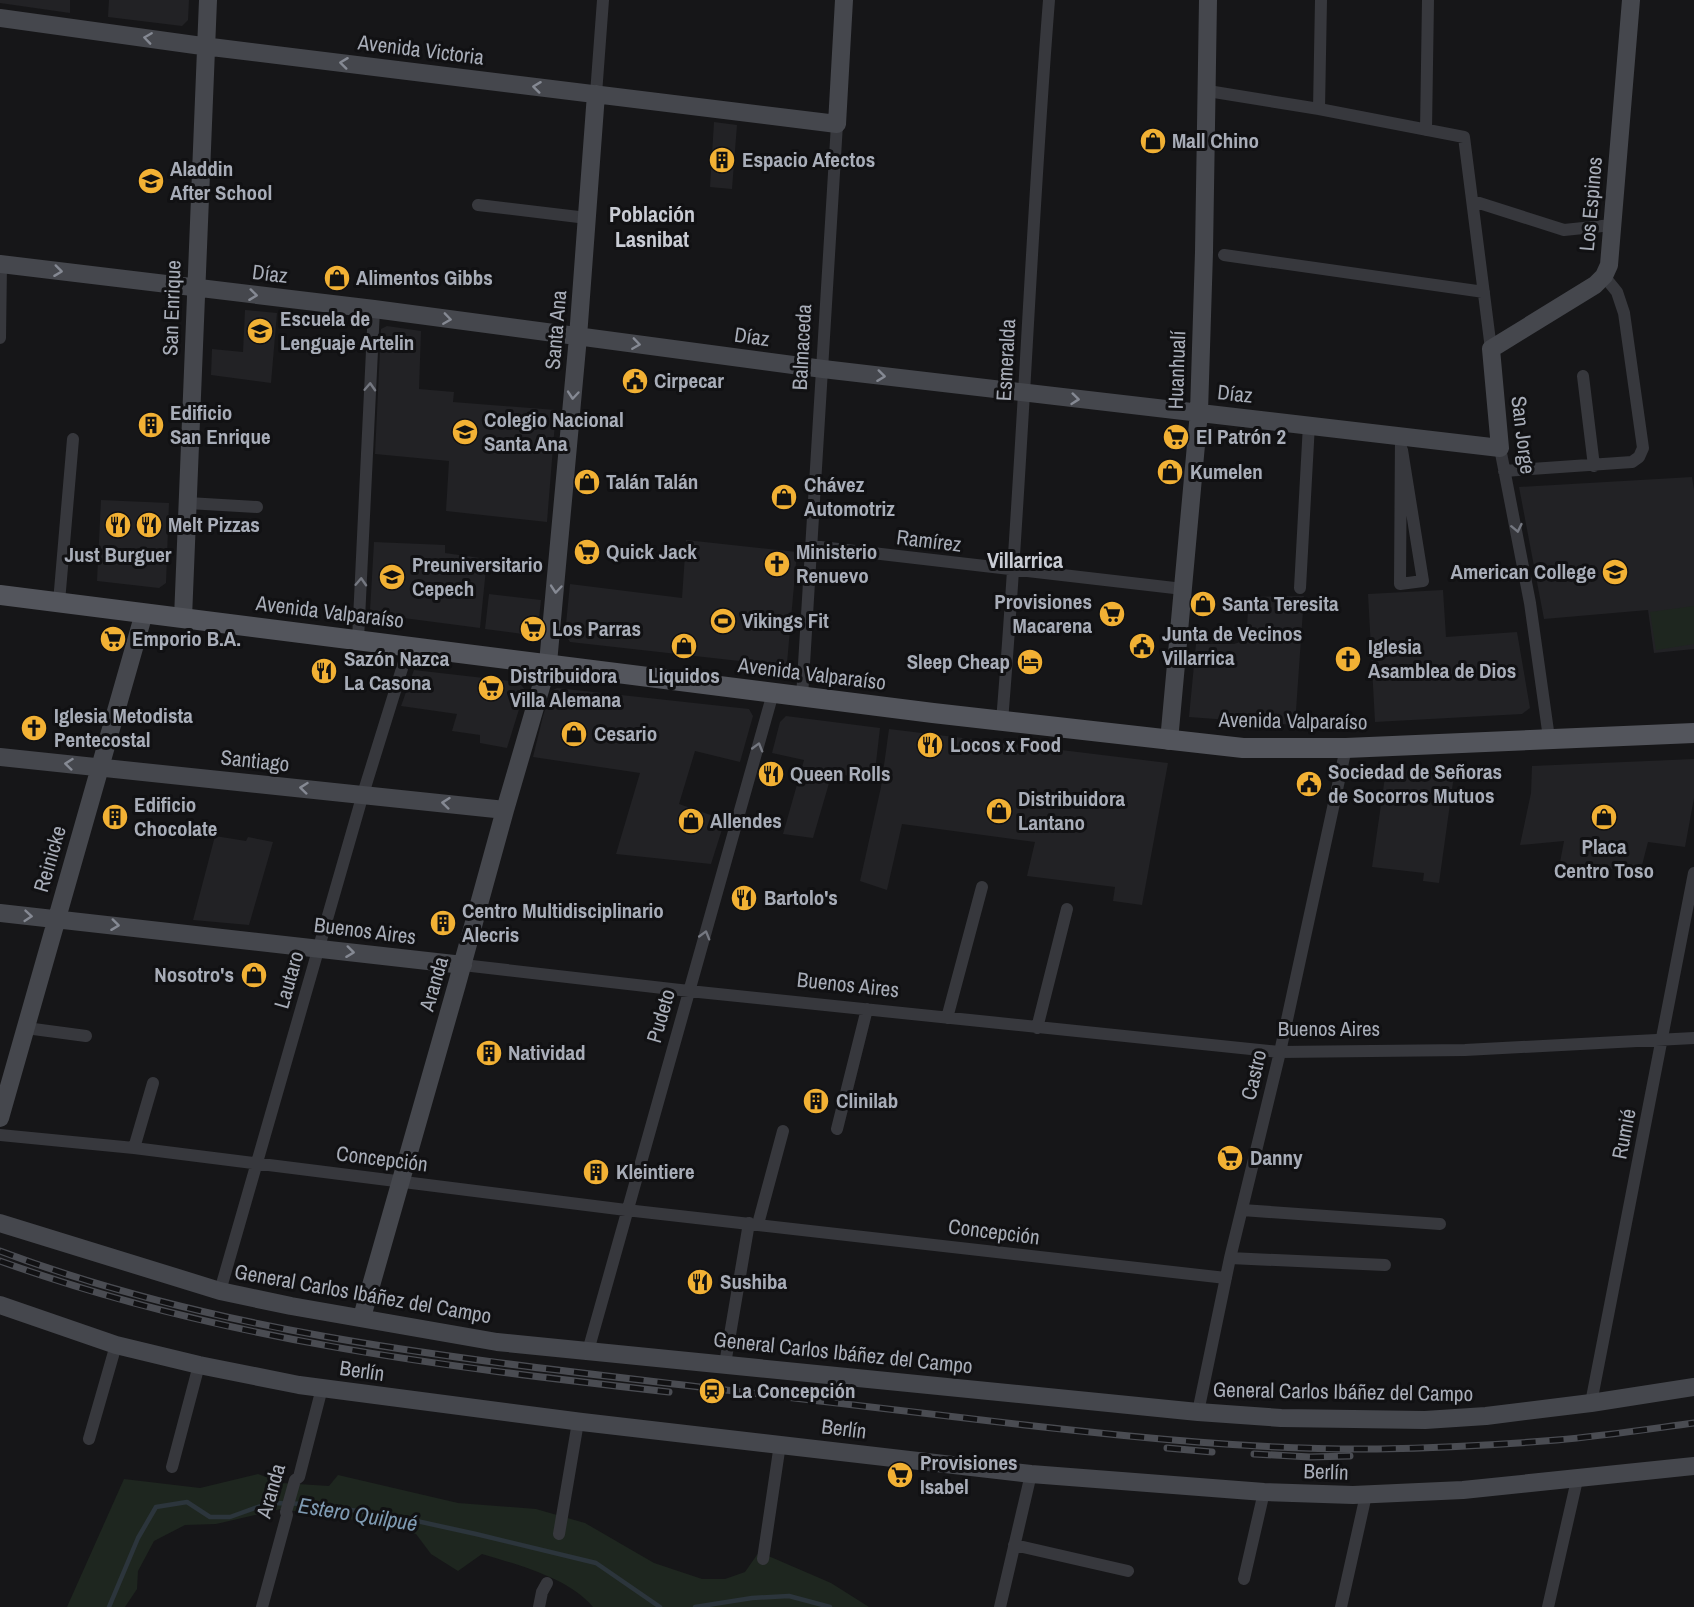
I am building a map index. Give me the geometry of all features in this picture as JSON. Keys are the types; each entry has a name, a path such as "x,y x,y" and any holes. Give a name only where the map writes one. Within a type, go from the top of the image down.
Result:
{"main road":[{"name":"Avenida Valparaíso","path":"0,595 802,697 1243,748 1346,748 1694,733"}],"street":[{"name":"San Enrique","path":"183,618 208,0"},
{"name":"Santa Ana","path":"548,663 578,337 603,0"},
{"name":"Balmaceda","path":"802,697 844,0"},
{"name":"Esmeralda","path":"1002,721 1048,0"},
{"name":"Huanhualí","path":"1169,741 1199,412 1208,91 1208,0"},
{"path":"1319,110 1321,0"},
{"path":"1208,91 1426,130 1428,0"},
{"name":"Los Espinos","path":"1491,349 1594,285 1604,276 1609,265 1631,0"},
{"name":"Avenida Victoria","path":"0,18 206,46 837,124"},
{"name":"San Jorge","path":"1426,130 1464,137 1491,349 1500,448 1530,603 1549,738"},
{"path":"1473,201 1564,230 1611,225"},
{"path":"478,205 587,218"},
{"path":"1224,255 1484,292"},
{"name":"Díaz","path":"1,264 374,309 823,369 1309,424 1402,443 1500,448"},
{"path":"0,338 1,264"},
{"path":"1504,471 1594,466 1632,462 1639,457 1643,448 1624,313 1617,292 1604,276"},
{"path":"358,640 374,309"},
{"path":"1583,376 1594,466"},
{"path":"1300,588 1309,424"},
{"path":"58,602 73,439"},
{"path":"1402,443 1423,581 1400,584 1401,550 1402,443"},
{"path":"188,503 257,507"},
{"name":"Ramírez","path":"812,546 1183,589"},
{"name":"Reinicke","path":"0,1118 144,613"},
{"name":"Lautaro","path":"220,1291 363,794 409,646"},
{"name":"Aranda","path":"362,1317 548,663"},
{"name":"Pudeto","path":"588,1351 773,693"},
{"name":"Castro","path":"1198,1412 1230,1258 1280,1052 1346,748"},
{"name":"Santiago","path":"0,757 505,810"},
{"name":"Rumié","path":"1592,1403 1663,1039 1688,935 1694,873"},
{"path":"947,1018 982,887"},
{"path":"1037,1028 1067,909"},
{"name":"Buenos Aires","path":"0,913 688,991 1280,1052 1466,1050 1694,1038"},
{"path":"837,1129 867,1009"},
{"path":"26,1028 86,1036"},
{"path":"134,1148 153,1083"},
{"path":"725,1364 754,1223 783,1131"},
{"name":"Concepción","path":"0,1135 134,1148 626,1210 1226,1278"},
{"path":"1242,1210 1440,1224"},
{"name":"General Carlos Ibáñez del Campo","path":"0,1223 220,1291 291,1306 497,1342 1198,1412 1281,1418 1425,1420 1486,1416 1592,1403 1694,1387"},
{"path":"1230,1258 1385,1265"},
{"name":"Berlín","path":"0,1305 116,1345 261,1378 578,1422 1030,1474 1264,1492 1366,1495 1463,1490 1577,1480 1694,1466"},
{"path":"89,1439 116,1345"},
{"path":"172,1467 199,1365"},
{"name":"Aranda","path":"262,1607 286,1512 295,1480 299,1477 322,1388"},
{"path":"559,1534 578,1422"},
{"path":"763,1559 780,1444"},
{"path":"1000,1607 1030,1474"},
{"path":"1548,1607 1577,1480"},
{"path":"1244,1580 1264,1492"},
{"path":"1341,1607 1366,1495"},
{"path":"1014,1545 1128,1571"},
{"path":"539,1607 542,1592 547,1583"}],"shaded area":[{"path":"0,0 70,0 70,13 0,3"},
{"path":"109,0 189,0 188,20 182,26 108,17"},
{"path":"714,122 737,125 732,189 710,187"},
{"name":"Escuela de Lenguaje Artelin","path":"245,310 277,313 271,383 211,375 212,349 243,352"},
{"name":"Colegio Nacional Santa Ana","path":"387,326 421,331 419,389 454,392 453,402 556,410 547,522 446,511 449,461 375,454 381,329"},
{"name":"American College","path":"1692,477 1694,490 1694,649 1654,653 1648,610 1544,619 1519,487"},
{"path":"101,500 169,503 166,583 159,588 97,581"},
{"path":"686,540 797,552 785,666 570,642 565,634 570,584 682,598"},
{"path":"374,542 445,545 445,553 487,559 480,628 373,614 370,611"},
{"path":"1443,590 1446,637 1517,632 1530,708 1522,714 1375,722 1368,594"},
{"path":"489,594 541,600 538,627 530,635 485,629"},
{"path":"1304,596 1295,725 1189,717 1196,644 1234,644 1246,640 1249,597"},
{"path":"1694,606 1694,644 1656,650 1650,612"},
{"path":"414,670 519,682 525,690 507,748 480,743 480,735 452,731 457,714 401,706"},
{"path":"557,688 749,709 753,716 740,762 695,751 679,804 725,820 711,864 616,854 640,773 533,757 551,691"},
{"path":"786,716 880,728 874,780 832,773 813,838 783,834 804,760 772,753 780,722"},
{"path":"889,729 1168,763 1142,905 1113,901 1115,887 1027,876 1035,842 902,824 887,890 860,881 881,787"},
{"path":"1694,759 1694,798 1685,847 1648,842 1640,873 1611,869 1558,873 1564,841 1520,845 1531,793 1532,766"},
{"path":"1455,768 1439,883 1423,881 1424,873 1372,867 1386,770"},
{"path":"215,836 246,841 248,837 273,842 249,925 193,920"},
{"path":"258,1474 282,1483 329,1486 338,1475 458,1503 536,1509 585,1523 654,1563 702,1579 725,1579 745,1572 759,1552 831,1583 869,1607 593,1607 571,1588 557,1580 511,1563 482,1554 458,1571 431,1554 416,1534 375,1523 281,1509 216,1524 185,1525 154,1541 138,1571 137,1589 125,1607 67,1607 124,1479 200,1488"}],"waterway":[{"name":"Estero Quilpué","path":"109,1607 138,1538 156,1507 187,1502 210,1517 230,1517 269,1503 312,1504 403,1518 476,1534 596,1563 660,1607"},
{"name":"Estero Quilpué","path":"695,1607 752,1598 789,1596 830,1607"}],"railway":[{"path":"0,1251 87,1280 175,1305 264,1325 354,1341 535,1367 1112,1434 1289,1448 1377,1449 1557,1440 1694,1423"},
{"path":"0,1261 82,1288 165,1311 248,1330 414,1360 669,1392"},
{"path":"1167,1448 1212,1452"},
{"path":"1254,1454 1310,1457 1350,1456"}],"place":[{"name":"Mall Chino","path":"1153,141"},
{"name":"Espacio Afectos","path":"722,160"},
{"name":"Aladdin After School","path":"151,181"},
{"name":"Alimentos Gibbs","path":"337,278"},
{"name":"Escuela de Lenguaje Artelin","path":"260,331"},
{"name":"Cirpecar","path":"635,381"},
{"name":"Edificio San Enrique","path":"151,425"},
{"name":"Colegio Nacional Santa Ana","path":"465,432"},
{"name":"El Patrón 2","path":"1176,437"},
{"name":"Kumelen","path":"1170,472"},
{"name":"Talán Talán","path":"587,482"},
{"name":"Chávez Automotriz","path":"784,497"},
{"name":"Just Burguer","path":"118,525"},
{"name":"Melt Pizzas","path":"149,525"},
{"name":"Quick Jack","path":"587,552"},
{"name":"Ministerio Renuevo","path":"777,564"},
{"name":"American College","path":"1615,572"},
{"name":"Preuniversitario Cepech","path":"392,577"},
{"name":"Santa Teresita","path":"1203,604"},
{"name":"Provisiones Macarena","path":"1112,614"},
{"name":"Vikings Fit","path":"723,621"},
{"name":"Los Parras","path":"533,629"},
{"name":"Emporio B.A.","path":"113,639"},
{"name":"Liquidos","path":"684,646"},
{"name":"Junta de Vecinos Villarrica","path":"1142,646"},
{"name":"Iglesia Asamblea de Dios","path":"1348,659"},
{"name":"Sleep Cheap","path":"1030,662"},
{"name":"Sazón Nazca La Casona","path":"324,671"},
{"name":"Distribuidora Villa Alemana","path":"491,688"},
{"name":"Iglesia Metodista Pentecostal","path":"34,728"},
{"name":"Cesario","path":"574,734"},
{"name":"Locos x Food","path":"930,745"},
{"name":"Queen Rolls","path":"771,774"},
{"name":"Sociedad de Señoras de Socorros Mutuos","path":"1309,784"},
{"name":"Distribuidora Lantano","path":"999,811"},
{"name":"Edificio Chocolate","path":"115,817"},
{"name":"Placa Centro Toso","path":"1604,817"},
{"name":"Allendes","path":"691,821"},
{"name":"Bartolo's","path":"744,898"},
{"name":"Centro Multidisciplinario Alecris","path":"443,923"},
{"name":"Nosotro's","path":"254,975"},
{"name":"Natividad","path":"489,1053"},
{"name":"Clinilab","path":"816,1101"},
{"name":"Danny","path":"1230,1158"},
{"name":"Kleintiere","path":"596,1172"},
{"name":"Sushiba","path":"700,1282"},
{"name":"La Concepción","path":"712,1391"},
{"name":"Provisiones Isabel","path":"900,1475"}],"district":[{"name":"Población Lasnibat","path":"652,226"},
{"name":"Villarrica","path":"1025,560"}]}
